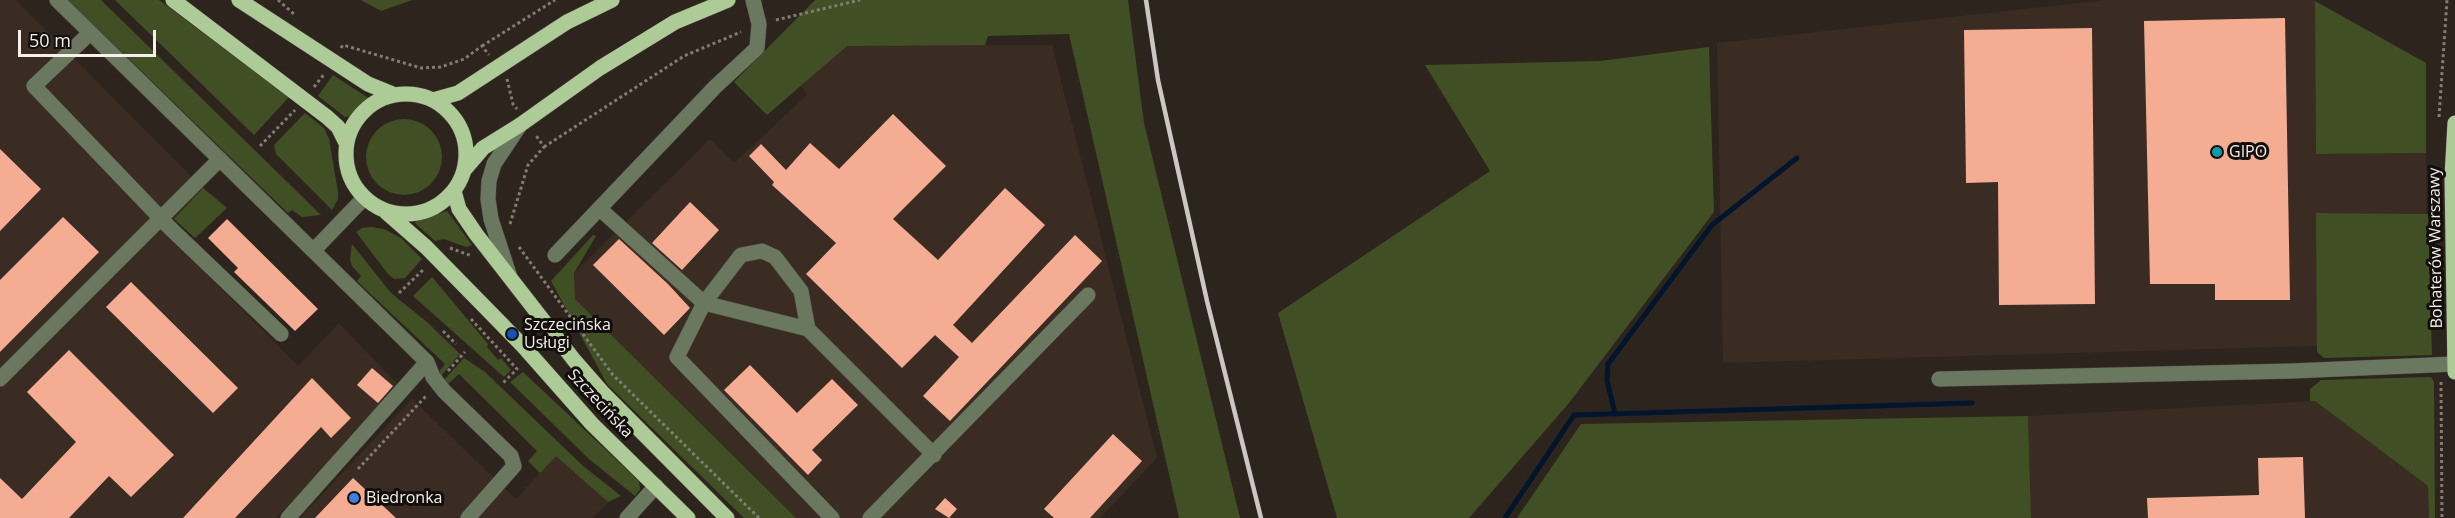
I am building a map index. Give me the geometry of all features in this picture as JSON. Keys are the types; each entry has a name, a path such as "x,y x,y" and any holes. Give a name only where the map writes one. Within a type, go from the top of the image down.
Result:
{"main road":[{"path":"173,0 338,127 346,143 348,171 355,188 364,198 386,212 398,215 423,213 435,208 454,191 465,170 483,148 523,123 600,68 675,22 728,0"},
{"path":"239,0 368,84 394,95"},
{"path":"433,100 458,93 567,22 612,0"},
{"path":"346,143 358,117 368,107 381,99 394,95 419,95 433,100 450,113 463,133 466,151 465,170"},
{"name":"Bohaterów Warszawy","path":"2455,123 2452,176 2455,372"},
{"name":"Szczecińska","path":"454,191 459,209 497,239 510,277 602,392 727,518"},
{"name":"Szczecińska","path":"386,212 434,265 523,346 592,424 688,518"}],"street":[{"path":"57,0 427,362 438,383 511,456 514,463 506,477 468,518"},
{"path":"555,255 715,87 757,48 759,24 753,0"},
{"path":"90,33 34,86 159,217 281,334"},
{"path":"497,239 489,209 489,182 494,164 523,123"},
{"path":"0,380 159,217 220,159"},
{"path":"314,250 364,198"},
{"path":"600,209 704,303 808,329 934,454"},
{"path":"808,329 801,291 775,257 762,251 741,255 704,303 677,357 832,518"},
{"path":"870,518 1088,295"},
{"path":"288,518 427,362"},
{"path":"1939,379 2292,371 2455,364"},
{"path":"627,518 656,486"}],"path":[{"path":"260,146 305,100 334,62 343,45 402,64 421,68 441,67 464,58 555,0"},
{"path":"399,293 427,267 434,265 446,246 474,257 497,239 528,165 544,147 684,56 759,24 860,0"},
{"path":"482,46 509,83 513,104 523,123 544,147"},
{"path":"497,239 613,375 759,518"},
{"path":"471,318 517,369 503,383"},
{"path":"443,331 456,344"},
{"path":"358,469 465,352"}],"shaded area":[{"path":"0,0 16,0 203,188 163,230 298,366 339,323 402,389 276,518 0,518"},
{"path":"2105,0 2314,0 2316,154 2426,153 2426,214 2317,213 2317,346 1723,363 1717,43"},
{"path":"847,45 1052,45 1157,458 1100,518 796,518 575,299 574,273 710,139 734,163 807,95 801,86"},
{"path":"412,399 516,499 556,455 608,502 593,518 300,518"},
{"path":"2315,401 2428,486 2429,518 2031,518 2028,416"}],"green space":[{"path":"68,0 101,0 321,215 302,217 292,210 288,213"},
{"path":"115,0 159,0 289,97 254,135"},
{"path":"361,0 412,0 381,11"},
{"path":"815,0 1128,0 1144,123 1240,518 1179,518 1069,34 988,36 985,45 847,46 767,115 734,82"},
{"path":"2315,1 2426,63 2426,153 2316,154"},
{"path":"1709,47 1714,212 1569,403 1469,518 1337,518 1278,313 1490,171 1425,65 1600,61"},
{"path":"333,75 370,99 351,116 345,117 318,96"},
{"path":"305,113 324,128 329,139 338,192 338,199 332,210 276,154 274,145"},
{"path":"404,119 418,122 431,130 439,143 442,157 439,171 431,184 418,192 404,195 390,192 377,184 369,171 366,157 369,143 377,130 390,122"},
{"path":"203,188 227,208 195,238 174,219"},
{"path":"447,211 472,245 466,247 444,239 435,241 415,223 416,220"},
{"path":"2316,213 2428,214 2432,355 2324,358 2317,352"},
{"path":"362,228 384,229 401,238 422,259 405,278 394,279 388,274 356,232"},
{"path":"593,235 596,236 574,273 575,299 796,518 744,518 607,384 551,281"},
{"path":"352,244 391,293 427,322 460,354 441,376 438,373 445,364 357,281 361,276 350,260"},
{"path":"432,277 488,344 487,347 498,360 501,358 511,370 504,377 413,296"},
{"path":"464,358 485,372 582,465 621,496 608,502 556,456 540,473 528,461 537,451 459,374 448,384 444,380"},
{"path":"523,372 639,481 640,489 635,496 589,459 510,382"},
{"path":"2431,377 2434,382 2435,518 2429,518 2428,486 2315,401 2310,401 2310,389 2321,380"},
{"path":"2028,416 2031,518 1517,518 1581,424"}],"building":[{"name":"GIPO","path":"2285,18 2290,300 2215,300 2215,284 2150,284 2144,21"},
{"path":"2092,28 2095,304 1999,305 1998,182 1966,183 1964,30"},
{"path":"893,114 946,166 893,219 938,260 1005,188 1045,225 953,325 972,343 1075,235 1102,261 950,421 923,396 959,357 935,335 902,368 806,274 836,243 772,185 774,182 749,156 761,144 786,170 810,143 839,169"},
{"path":"0,149 41,189 0,231"},
{"path":"690,202 719,230 682,270 652,243"},
{"path":"63,217 99,252 0,352 0,280"},
{"path":"227,219 318,309 295,331 234,272 238,268 208,238"},
{"path":"619,239 668,284 690,308 664,335 593,265"},
{"path":"131,282 238,388 213,413 106,307"},
{"path":"69,350 174,455 131,497 109,476 69,518 0,518 0,478 22,499 76,442 27,392"},
{"path":"750,365 797,413 832,379 858,405 812,450 822,460 808,475 724,390"},
{"path":"372,368 393,386 378,403 357,385"},
{"path":"312,378 351,418 331,438 321,427 235,518 183,518"},
{"path":"1113,434 1142,461 1090,518 1054,518 1044,509"},
{"path":"2303,457 2305,518 2148,518 2147,498 2259,495 2258,458"},
{"name":"Biedronka","path":"353,478 396,518 315,518"},
{"path":"945,498 957,509 949,518 935,509"}],"waterway":[{"path":"1615,414 1607,380 1608,364 1712,225 1797,158"},
{"path":"1505,518 1574,415 1972,403"}],"railway":[{"path":"1146,0 1158,80 1207,301 1261,518"}],"place":[{"name":"GIPO","path":"2217,152"},
{"name":"Szczecińska Usługi","path":"512,334"},
{"name":"Biedronka","path":"354,498"}]}
